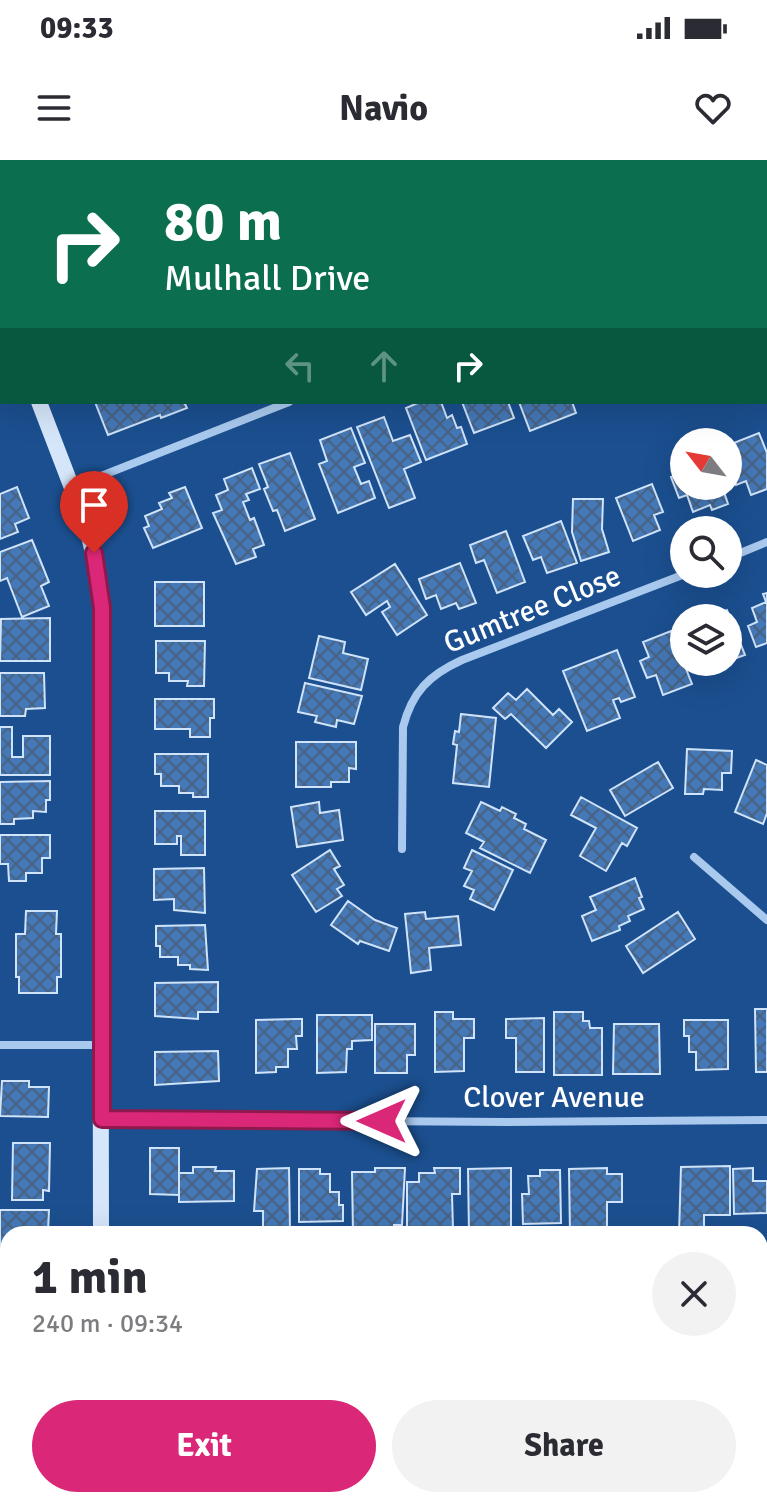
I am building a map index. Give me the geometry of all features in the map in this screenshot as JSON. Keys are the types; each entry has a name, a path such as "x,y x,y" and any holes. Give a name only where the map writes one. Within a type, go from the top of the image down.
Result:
{"street":[{"path":"40,404 73,487 94,553 102,608 101,1226"},
{"path":"73,487 284,404"},
{"path":"742,552 767,542"},
{"name":"Gumtree Close","path":"402,849 403,727 408,710 423,685 433,675 462,660 670,580"},
{"path":"694,857 767,920"},
{"path":"0,1045 101,1045"},
{"name":"Clover Avenue","path":"102,1119 767,1120"}],"building":[{"path":"96,404 185,404 187,408 161,418 160,415 108,435"},
{"path":"415,404 442,404 447,418 452,415 457,428 461,427 467,444 426,460 406,408"},
{"path":"463,404 509,404 514,418 474,433"},
{"path":"520,404 573,404 576,413 530,431"},
{"path":"384,417 393,441 410,435 421,462 404,469 415,498 389,508 357,427"},
{"path":"351,428 365,463 354,467 361,484 369,481 375,498 338,513 319,464 327,461 320,440"},
{"path":"759,433 767,453 767,489 751,495 746,481 742,483 742,440"},
{"path":"290,453 315,519 285,531 264,489 268,487 259,464"},
{"path":"252,468 260,489 246,494 249,500 243,502 250,520 254,518 264,545 253,549 256,557 236,564 213,513 222,510 216,495 228,490 224,479"},
{"path":"652,484 663,512 654,515 660,530 633,541 616,498"},
{"path":"17,487 29,518 15,524 18,532 0,539 0,494"},
{"path":"185,487 202,528 153,548 144,528 149,526 145,516 162,509 159,503 172,498 169,493"},
{"path":"573,499 603,499 602,529 609,552 581,561 572,532"},
{"path":"689,500 727,500 728,504 712,510 710,505 693,512"},
{"path":"561,521 577,563 547,573 541,557 533,560 523,536"},
{"path":"506,531 525,582 497,593 484,560 476,563 470,545"},
{"path":"32,540 49,582 41,586 49,606 22,617 7,578 0,581 0,552"},
{"path":"460,563 476,603 459,609 456,603 441,609 436,595 426,599 419,579"},
{"path":"395,564 427,615 397,635 382,612 390,607 387,601 366,615 351,592"},
{"path":"155,582 204,582 204,626 155,626"},
{"path":"767,593 767,643 756,647 748,626 757,622 752,608 766,602 763,594"},
{"path":"50,618 50,661 0,661 1,619"},
{"path":"670,631 670,676 689,676 692,684 663,695 656,675 647,678 640,661 649,657 643,642"},
{"path":"319,636 345,642 343,653 368,659 361,690 309,678"},
{"path":"156,641 205,641 204,686 187,686 188,681 169,681 169,673 156,673"},
{"path":"617,650 635,697 621,702 619,698 613,700 620,718 587,731 563,671"},
{"path":"0,673 44,673 45,708 26,709 25,716 0,716"},
{"path":"305,683 362,696 354,724 337,720 336,727 315,722 317,716 298,712"},
{"path":"527,689 553,715 559,709 572,722 546,748 511,714 505,719 493,708 508,693 516,700"},
{"path":"155,699 214,699 210,737 190,737 190,729 155,729"},
{"path":"461,714 496,718 489,787 453,783 457,745 453,744 455,731 459,732"},
{"path":"0,727 12,727 12,757 23,757 23,736 50,736 50,775 0,775"},
{"path":"296,742 356,742 356,769 349,768 349,782 331,782 331,787 296,787"},
{"path":"687,749 732,751 731,773 722,773 722,790 704,789 703,794 685,794"},
{"path":"155,754 208,754 208,797 179,793 179,786 161,786 161,774 155,774"},
{"path":"756,760 767,765 767,813 763,824 735,812"},
{"path":"658,762 673,788 625,816 610,790"},
{"path":"50,781 50,800 46,800 46,812 33,811 33,818 14,819 14,824 0,824 0,782"},
{"path":"581,797 637,828 627,846 622,843 606,871 580,856 596,828 571,815"},
{"path":"319,802 320,813 339,810 343,840 297,847 291,807"},
{"path":"481,802 516,814 514,818 526,824 524,829 546,840 530,873 480,848 484,842 466,833"},
{"path":"155,811 205,811 205,855 181,855 181,836 177,836 177,844 155,844"},
{"path":"0,835 50,835 50,858 42,858 42,873 26,873 26,881 9,881 8,864 0,864"},
{"path":"330,850 340,866 334,869 344,885 337,889 342,896 316,912 292,875"},
{"path":"472,850 513,870 494,910 470,899 474,890 464,886 472,871 464,868"},
{"path":"204,868 205,913 174,910 174,899 154,900 154,869"},
{"path":"635,878 644,909 628,916 630,921 619,926 620,930 592,941 582,916 596,910 590,897"},
{"path":"348,901 375,920 397,928 389,951 360,941 358,944 331,925"},
{"path":"26,911 57,911 56,934 61,934 61,977 57,977 57,993 19,993 16,934 25,934"},
{"path":"425,912 426,919 458,916 461,945 429,948 431,970 411,973 405,914"},
{"path":"678,912 695,939 643,973 626,946"},
{"path":"205,925 208,970 178,965 178,957 160,957 160,946 156,946 156,926"},
{"path":"218,982 218,1012 198,1012 198,1019 155,1016 155,983"},
{"path":"755,1009 767,1009 767,1072 756,1072"},
{"path":"435,1012 453,1012 453,1019 474,1019 474,1038 464,1038 464,1071 435,1072"},
{"path":"554,1012 583,1012 583,1021 589,1021 590,1028 602,1028 602,1075 554,1075"},
{"path":"317,1015 372,1015 372,1040 352,1041 352,1049 347,1049 346,1072 317,1073"},
{"path":"544,1018 544,1072 516,1072 516,1038 506,1038 506,1019"},
{"path":"302,1019 302,1036 296,1036 297,1049 288,1049 288,1067 276,1067 276,1072 256,1073 256,1020"},
{"path":"684,1020 728,1020 728,1069 696,1070 696,1052 689,1052 689,1036 684,1036"},
{"path":"375,1024 415,1024 415,1055 407,1055 407,1073 375,1073"},
{"path":"614,1024 659,1024 660,1074 613,1074"},
{"path":"218,1051 219,1081 155,1085 155,1052"},
{"path":"2,1081 29,1081 29,1087 49,1087 48,1117 0,1116"},
{"path":"13,1143 50,1143 49,1191 43,1190 43,1200 12,1200"},
{"path":"150,1148 179,1148 179,1195 150,1194"},
{"path":"730,1166 730,1215 704,1215 704,1226 679,1226 681,1167"},
{"path":"193,1167 234,1171 234,1201 179,1202 179,1173 193,1173"},
{"path":"289,1168 290,1226 263,1226 263,1211 254,1211 257,1169"},
{"path":"375,1168 405,1168 402,1225 353,1226 352,1172 375,1172"},
{"path":"434,1168 460,1168 460,1194 452,1194 453,1226 407,1226 407,1182 419,1182 419,1173 435,1173"},
{"path":"511,1168 511,1226 469,1226 468,1169"},
{"path":"607,1168 607,1174 622,1174 622,1202 607,1202 607,1226 570,1226 569,1169"},
{"path":"753,1168 753,1181 767,1181 767,1213 734,1214 733,1169"},
{"path":"299,1169 320,1169 320,1174 330,1174 330,1192 339,1192 343,1221 299,1222"},
{"path":"540,1170 560,1170 561,1223 523,1224 522,1194 529,1194 528,1176 540,1176"},
{"path":"0,1210 49,1210 48,1226 0,1226"}],"route":[{"path":"94,553 102,608 102,1119 382,1121"}]}
